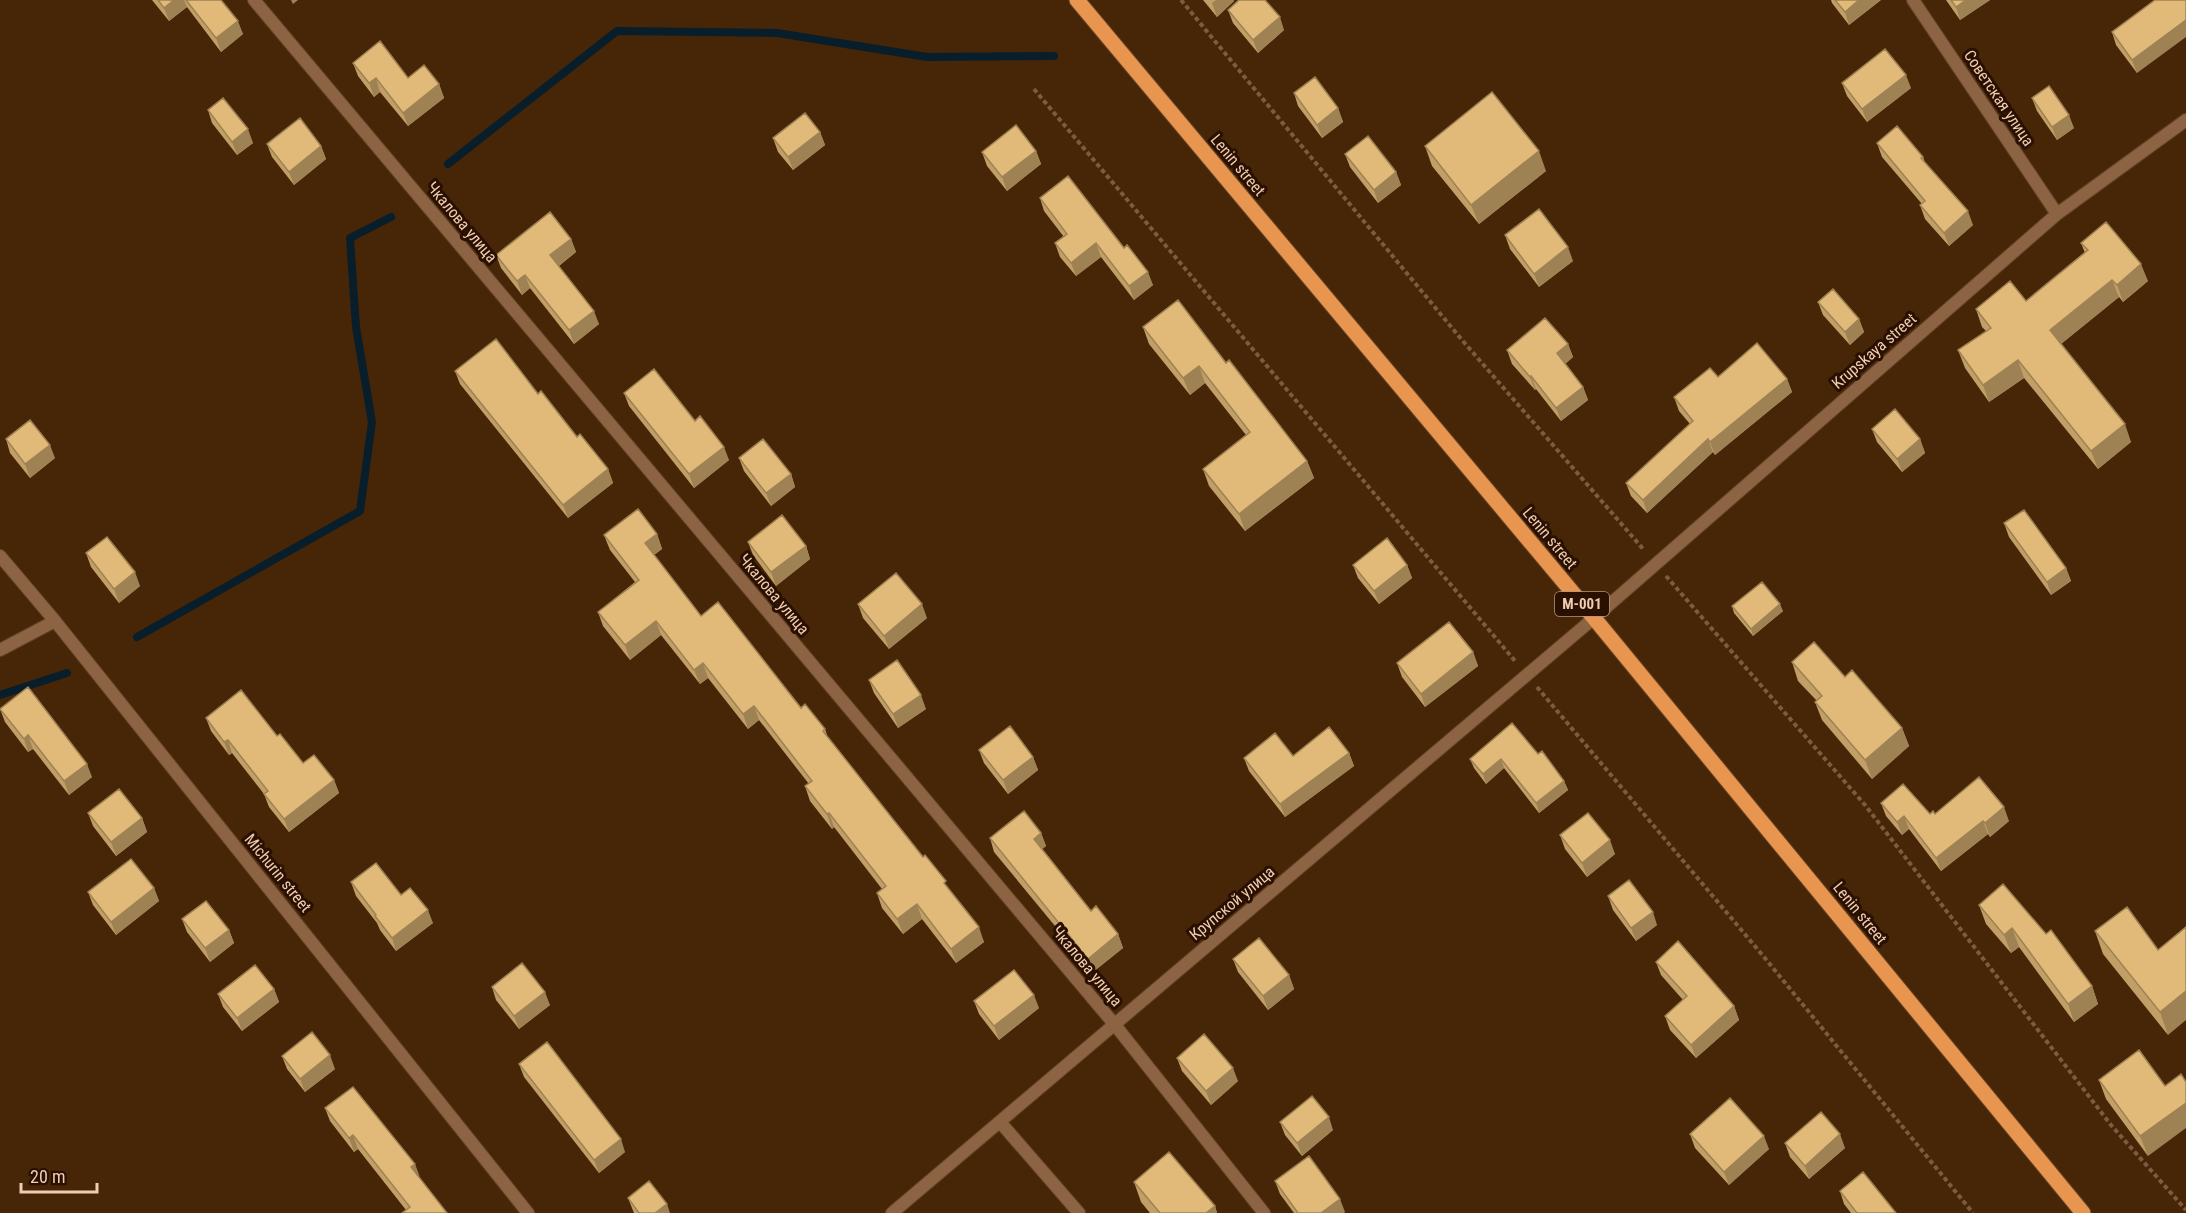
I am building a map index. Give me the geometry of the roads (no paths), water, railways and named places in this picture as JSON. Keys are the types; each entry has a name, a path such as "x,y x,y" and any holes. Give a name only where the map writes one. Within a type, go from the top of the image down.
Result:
{"main road":[{"name":"Lenin street","path":"1077,0 1594,618 2083,1213"}],"street":[{"name":"Чкалова улица","path":"254,0 1115,1025 1264,1213"},
{"name":"Советская улица","path":"1912,0 2058,214"},
{"name":"Krupskaya street","path":"1594,618 2058,214 2186,120"},
{"name":"Michurin street","path":"0,556 55,621 528,1213"},
{"name":"Крупской улица","path":"892,1213 1594,618"},
{"path":"0,650 55,621"},
{"path":"1000,1122 1078,1213"}],"waterway":[{"path":"448,164 617,31 777,33 927,57 1054,56"},
{"path":"137,637 360,511 372,422 356,327 350,238 391,217"},
{"path":"0,695 67,673"}]}
